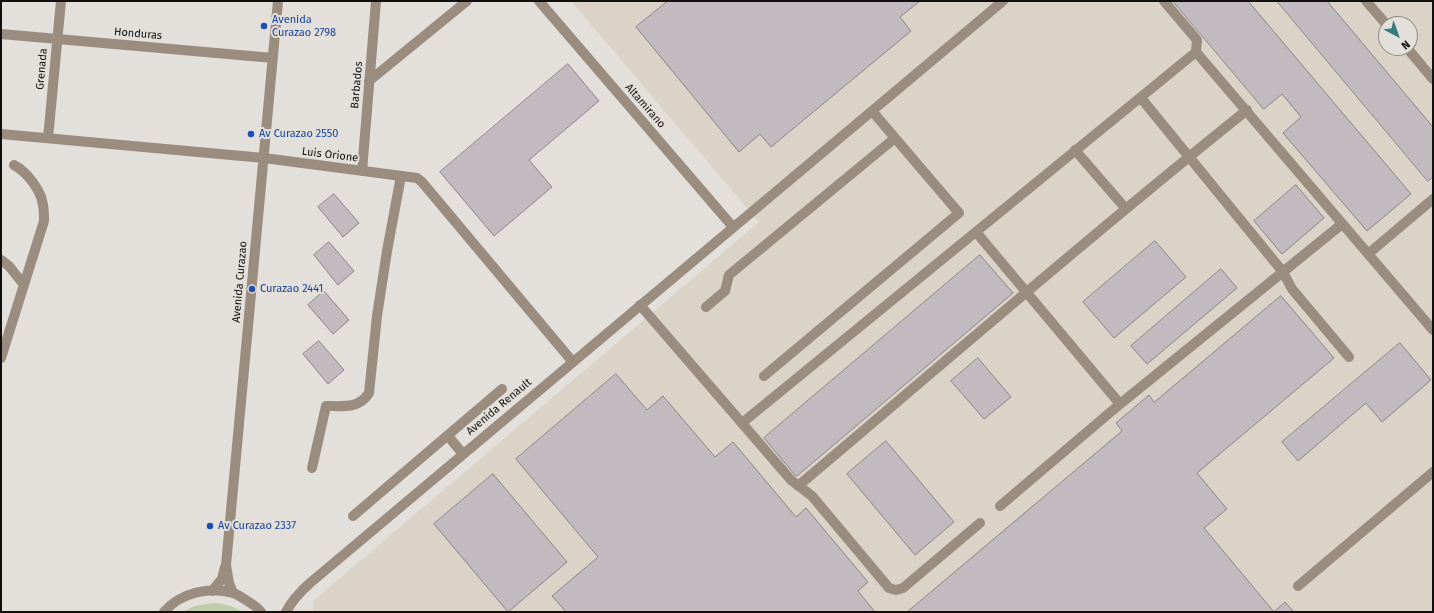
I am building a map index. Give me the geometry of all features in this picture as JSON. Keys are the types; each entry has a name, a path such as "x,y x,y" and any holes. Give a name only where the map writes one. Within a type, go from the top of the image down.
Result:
{"street":[{"name":"Grenada","path":"48,138 61,1"},
{"name":"Avenida Curazao","path":"212,591 222,579 226,565 278,1"},
{"name":"Barbados","path":"362,171 376,1"},
{"path":"369,81 467,1"},
{"name":"Altamirano","path":"539,1 733,227"},
{"name":"Avenida Renault","path":"286,612 297,595 310,583 572,361 1003,1"},
{"path":"1164,1 1196,40 1196,52 1433,330"},
{"path":"1366,1 1379,16"},
{"name":"Honduras","path":"1,34 273,58"},
{"path":"742,423 1196,52"},
{"path":"1413,56 1433,79"},
{"path":"1141,98 1283,272 1292,289 1349,357"},
{"path":"764,376 959,213 872,110"},
{"path":"798,486 1189,156 1247,110"},
{"name":"Luis Orione","path":"1,134 264,158 417,178 422,182 572,361"},
{"path":"706,307 725,292 729,275 895,138"},
{"path":"1076,150 1126,209"},
{"path":"1,358 44,221 43,204 37,190 27,175 14,165"},
{"path":"312,468 326,406 354,406 364,400 369,393 377,316 386,251 401,176"},
{"path":"1368,254 1433,199"},
{"path":"1000,506 1120,404 1342,224"},
{"path":"976,232 1120,404"},
{"path":"1,260 9,266 24,285"},
{"path":"640,305 791,480 812,496 889,588 896,590 903,588 980,523"},
{"path":"353,516 502,389"},
{"path":"448,436 463,454"},
{"path":"1298,586 1433,472"},
{"name":"Avenida Curazao","path":"226,565 232,593"},
{"path":"164,612 168,607 184,597 201,591 232,593 240,596 261,612"}],"shaded area":[{"path":"571,1 1433,1 1433,612 313,612 313,601 759,222"}],"green space":[{"path":"216,603 231,606 243,612 183,612 195,606"}],"building":[{"path":"668,1 920,1 900,17 911,31 771,147 760,134 739,152 636,27"},
{"path":"1173,1 1248,1 1411,194 1367,231 1283,133 1301,117 1282,94 1264,109"},
{"path":"1277,1 1327,1 1433,127 1433,177 1428,181"},
{"path":"568,64 599,101 529,160 552,187 494,236 440,172"},
{"path":"1296,185 1324,218 1282,254 1254,221"},
{"path":"334,194 359,223 343,237 318,207"},
{"path":"1155,241 1186,277 1114,338 1083,302"},
{"path":"329,242 354,271 338,285 314,255"},
{"path":"980,255 1013,293 797,476 795,475 764,438"},
{"path":"1221,269 1237,288 1147,364 1131,346"},
{"path":"324,291 349,320 333,334 308,305"},
{"path":"1281,296 1334,358 1197,473 1227,509 1204,528 1274,612 907,612 1122,431 1116,423 1149,395 1154,402"},
{"path":"319,341 344,370 328,384 303,354"},
{"path":"1400,343 1431,380 1382,422 1366,403 1298,461 1282,442"},
{"path":"978,358 1011,397 984,419 951,381"},
{"path":"616,374 647,410 663,396 715,457 733,442 796,517 806,508 868,582 858,591 875,612 566,612 552,596 598,557 516,459"},
{"path":"886,441 954,522 915,555 847,474"},
{"path":"493,474 567,562 508,612 434,524"},
{"path":"1285,602 1294,612 1274,612"}],"place":[{"name":"Avenida Curazao 2798","path":"264,26"},
{"name":"Av Curazao 2550","path":"251,134"},
{"name":"Curazao 2441","path":"252,289"},
{"name":"Av Curazao 2337","path":"210,526"}]}
